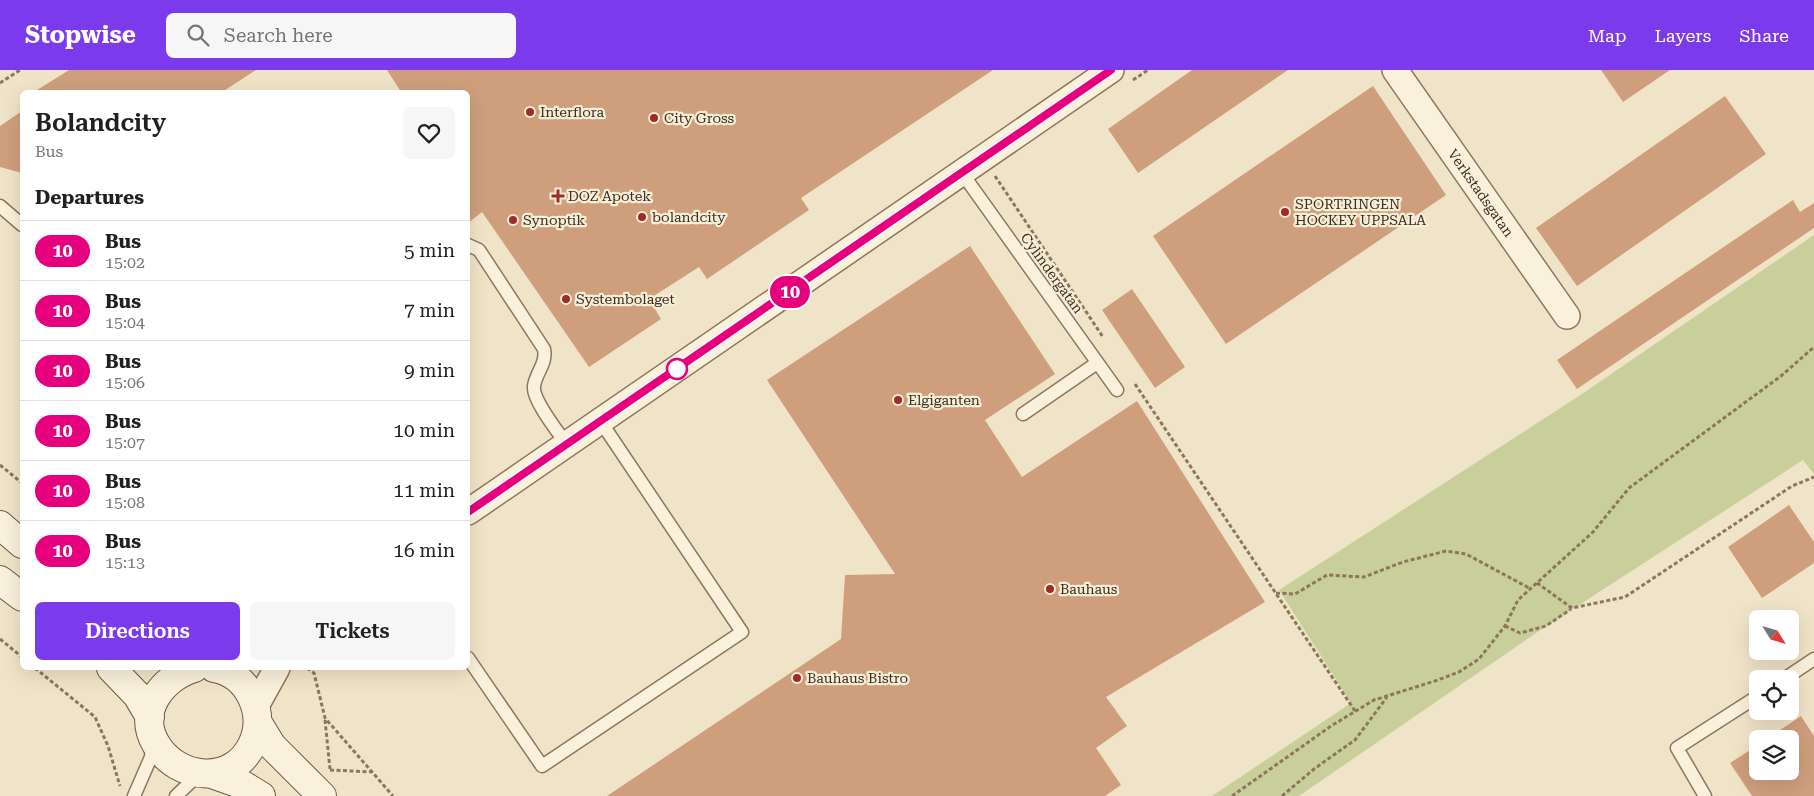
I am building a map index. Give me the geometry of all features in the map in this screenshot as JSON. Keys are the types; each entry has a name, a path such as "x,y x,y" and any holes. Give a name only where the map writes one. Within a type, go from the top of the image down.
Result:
{"street":[{"path":"470,511 1111,70"},
{"name":"Verkstadsgatan","path":"1396,70 1567,316"},
{"path":"0,525 20,542"},
{"path":"0,580 20,595"},
{"path":"113,670 137,695 162,755 176,767 243,785 261,796"},
{"path":"151,726 156,695 162,686 180,672 196,670"},
{"path":"218,670 237,678 249,690 257,714 272,746 322,796"},
{"path":"206,774 235,764 251,746 257,714 276,670"}],"lane":[{"name":"Cylindergatan","path":"962,173 1117,390"},
{"path":"0,206 20,223"},
{"path":"470,246 479,250 544,349 546,358 534,387 536,399 567,445"},
{"path":"1023,414 1097,363"},
{"path":"470,661 542,766 742,632 601,422"},
{"path":"1798,670 1814,659"},
{"path":"1705,796 1677,748 1749,702"},
{"path":"134,796 151,757 151,726"},
{"path":"176,796 206,774"}],"path":[{"path":"0,83 20,70"},
{"path":"994,174 1104,338"},
{"path":"1232,796 1355,711 1374,700 1459,672 1479,659 1505,626 1518,600 1593,532 1628,488 1782,376 1814,347"},
{"path":"1132,380 1355,711"},
{"path":"0,464 20,481"},
{"path":"1505,626 1520,633 1546,626 1572,608 1625,597 1792,486 1814,477"},
{"path":"1276,593 1295,594 1327,575 1364,577 1403,562 1446,551 1466,554 1530,589"},
{"path":"1537,583 1572,608"},
{"path":"0,639 20,655"},
{"path":"37,670 95,717 108,746 119,786 134,796"},
{"path":"310,670 314,673 325,718 393,796"},
{"path":"1282,796 1314,769 1355,740 1387,696"},
{"path":"330,770 372,772"}],"green space":[{"path":"1814,235 1814,474 1803,460 1539,631 1299,796 1212,796 1351,703 1279,590 1579,396"}],"building":[{"path":"69,70 256,70 225,90 37,90"},
{"name":"bolandcity","path":"387,70 993,70 801,198 809,210 707,279 699,267 649,299 661,319 589,367 482,212 470,221 470,90 400,90"},
{"path":"1192,70 1288,70 1138,173 1108,129"},
{"path":"1601,70 1670,70 1623,102"},
{"path":"1373,86 1446,195 1226,344 1153,236"},
{"path":"1725,96 1766,154 1577,286 1536,228"},
{"path":"20,112 20,172 0,167 0,126"},
{"path":"1793,200 1800,212 1814,203 1814,228 1577,389 1557,360"},
{"name":"Bauhaus","path":"970,246 1055,374 985,420 1022,477 1137,401 1265,602 1106,697 1127,726 1096,748 1121,785 1105,796 607,796 841,639 845,575 895,574 767,380"},
{"path":"1132,289 1185,367 1155,388 1102,310"},
{"path":"1789,505 1814,542 1814,563 1762,598 1728,547"},
{"path":"1801,716 1814,736 1814,796 1752,796 1730,763 1749,751 1749,780 1799,780 1799,730 1780,730 1795,720 1799,720"}],"bus line":[{"name":"10","path":"470,511 1111,70"}],"place":[{"name":"Interflora","path":"530,112"},
{"name":"City Gross","path":"654,118"},
{"name":"DOZ Apotek","path":"558,196"},
{"name":"SPORTRINGEN HOCKEY UPPSALA","path":"1285,212"},
{"name":"bolandcity","path":"642,217"},
{"name":"Synoptik","path":"513,220"},
{"name":"Systembolaget","path":"566,299"},
{"name":"Elgiganten","path":"898,400"},
{"name":"Bauhaus","path":"1050,589"},
{"name":"Bauhaus Bistro","path":"797,678"}]}
